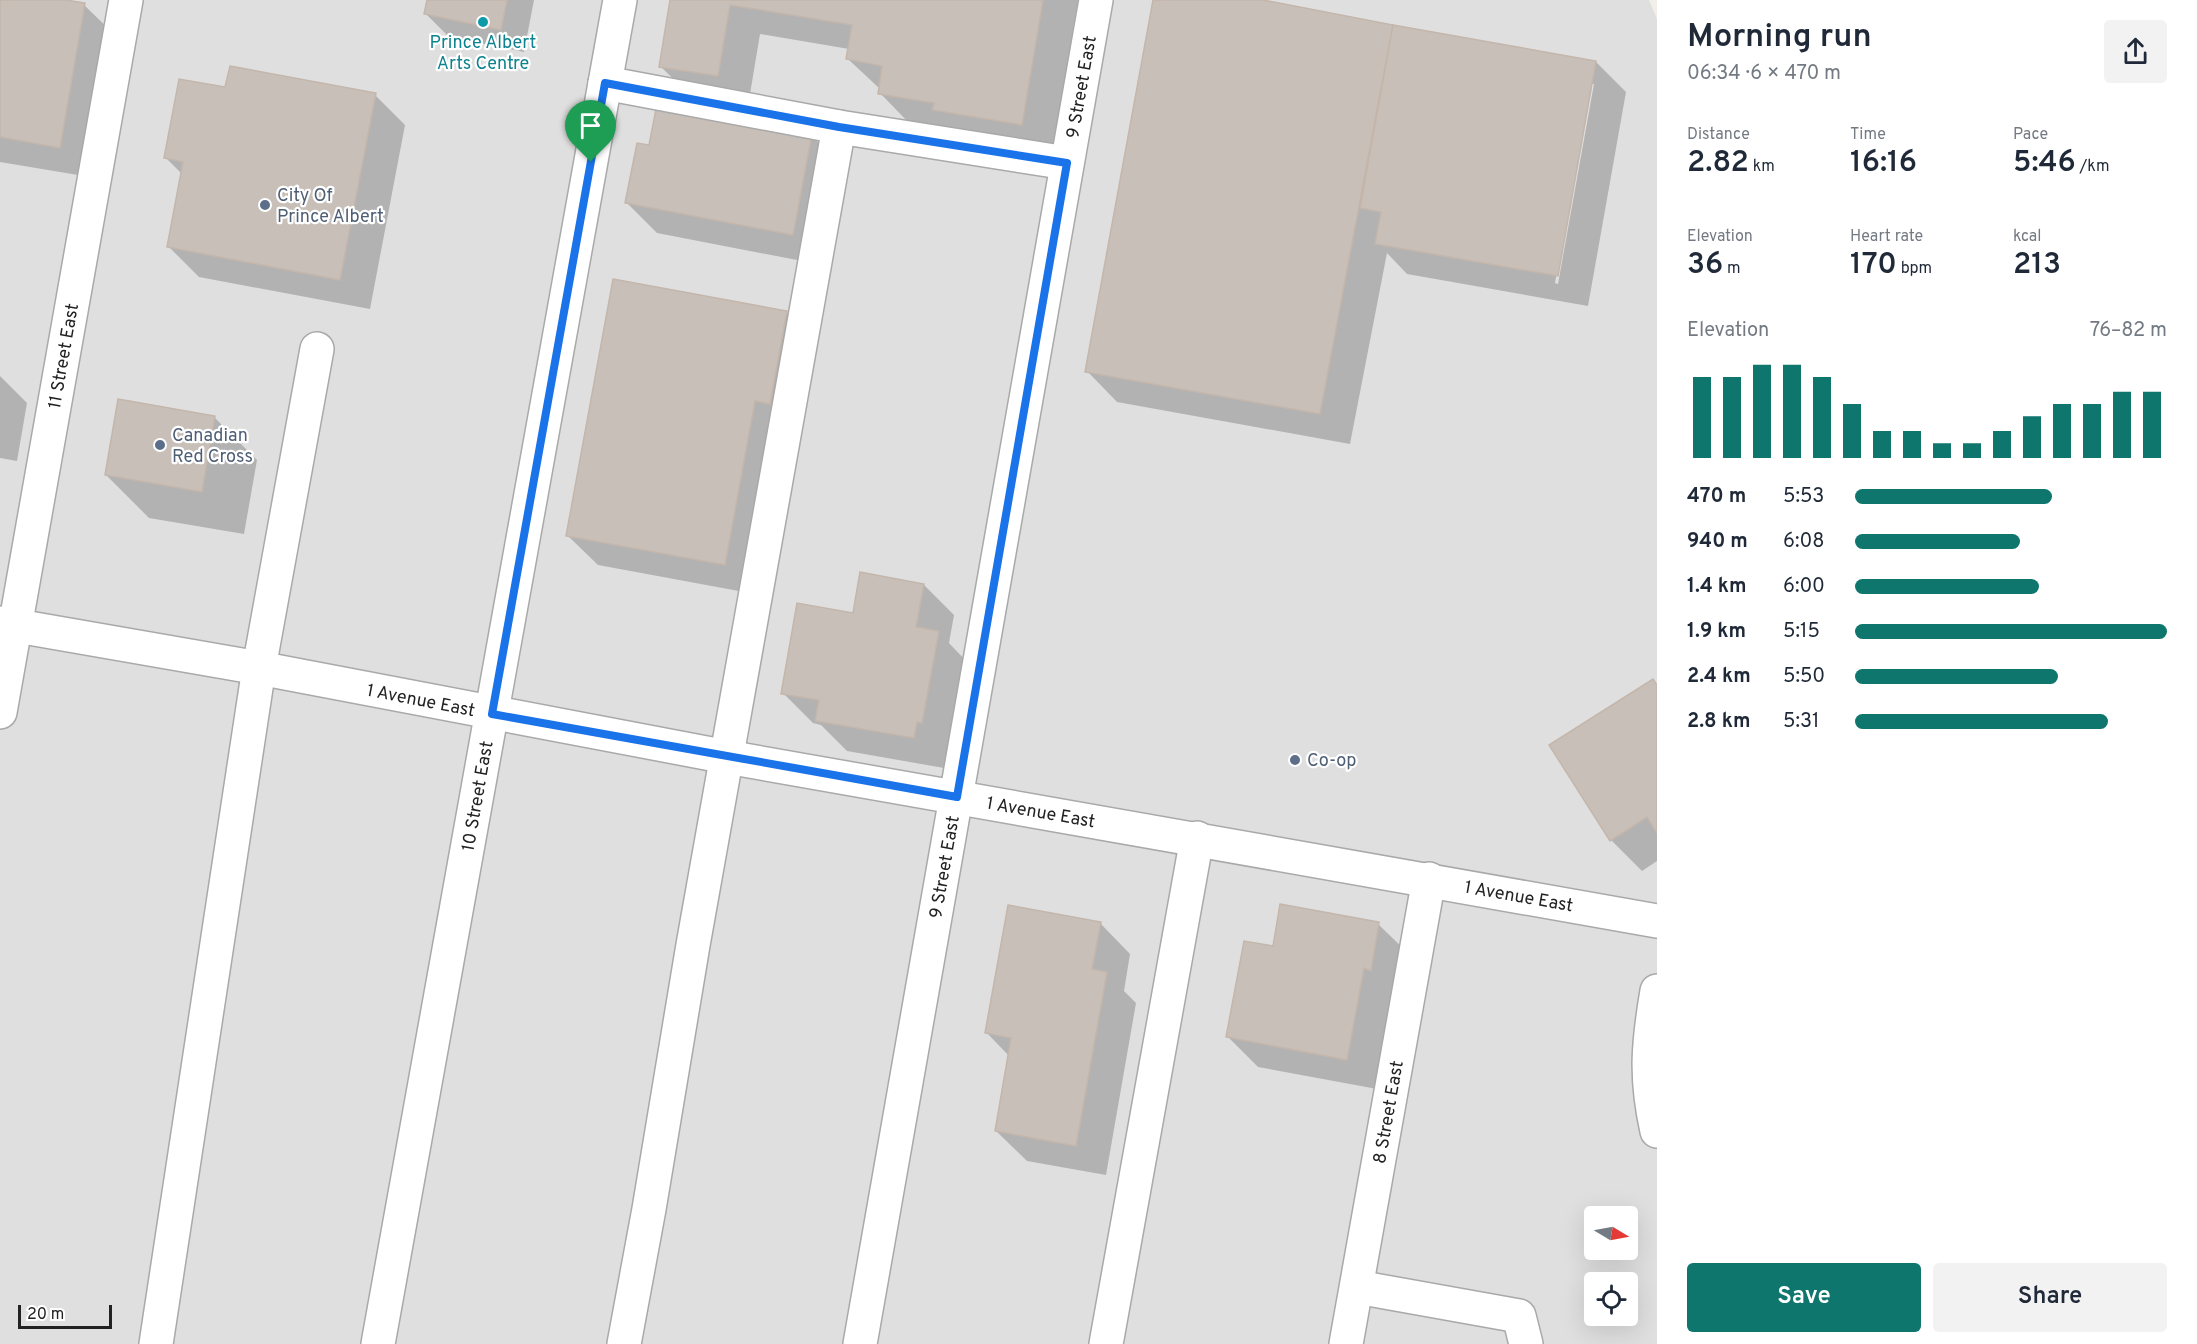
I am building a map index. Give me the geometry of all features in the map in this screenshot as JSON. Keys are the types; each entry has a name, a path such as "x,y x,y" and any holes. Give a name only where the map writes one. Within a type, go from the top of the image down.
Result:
{"street":[{"name":"11 Street East","path":"0,712 8,624 126,0"},
{"name":"10 Street East","path":"378,1344 620,0"},
{"name":"9 Street East","path":"860,1344 1096,0"},
{"path":"605,83 839,127 1067,163"},
{"path":"624,1344 839,127"},
{"path":"156,1344 259,668 317,349"},
{"name":"1 Avenue East","path":"8,624 259,668 727,757 1197,838 1657,921"},
{"path":"1106,1344 1197,838"},
{"name":"8 Street East","path":"1346,1344 1429,879"},
{"path":"1657,991 1649,1037 1648,1072 1657,1131"},
{"path":"1357,1287 1519,1317 1526,1344"}],"shaded area":[{"path":"0,0 1649,0 1657,19 1657,1344 0,1344"}],"building":[{"path":"0,0 66,0 85,3 60,148 0,137"},
{"name":"Prince Albert Arts Centre","path":"427,0 507,0 501,30 424,14"},
{"path":"670,0 1043,0 1022,125 932,110 934,103 878,94 882,66 846,59 852,25 730,5 718,76 659,67"},
{"path":"1153,0 1263,0 1393,25 1320,414 1085,372"},
{"path":"1393,25 1596,61 1558,276 1375,244 1381,212 1360,208"},
{"name":"City Of Prince Albert","path":"230,66 376,93 340,280 167,247 183,162 164,158 179,79 225,87"},
{"path":"657,104 812,134 793,235 625,203 637,143 649,145"},
{"path":"613,279 787,311 770,404 755,401 725,565 566,536"},
{"name":"Canadian Red Cross","path":"118,399 215,416 202,492 105,475"},
{"path":"860,572 924,584 916,627 939,631 922,723 917,722 914,738 815,721 819,700 781,694 797,603 853,613"},
{"path":"1653,679 1657,685 1657,833 1647,817 1610,841 1549,745"},
{"path":"1280,904 1379,922 1371,971 1364,968 1347,1060 1226,1037 1244,941 1273,946"},
{"path":"1008,905 1101,922 1092,969 1107,972 1076,1146 995,1131 1011,1038 985,1033"}],"place":[{"name":"Prince Albert Arts Centre","path":"483,22"},
{"name":"City Of Prince Albert","path":"265,205"},
{"name":"Canadian Red Cross","path":"160,445"},
{"name":"Co-op","path":"1295,760"}],"route":[{"path":"605,83 839,127 1067,163 957,797 492,714 591,162 605,83"}]}
